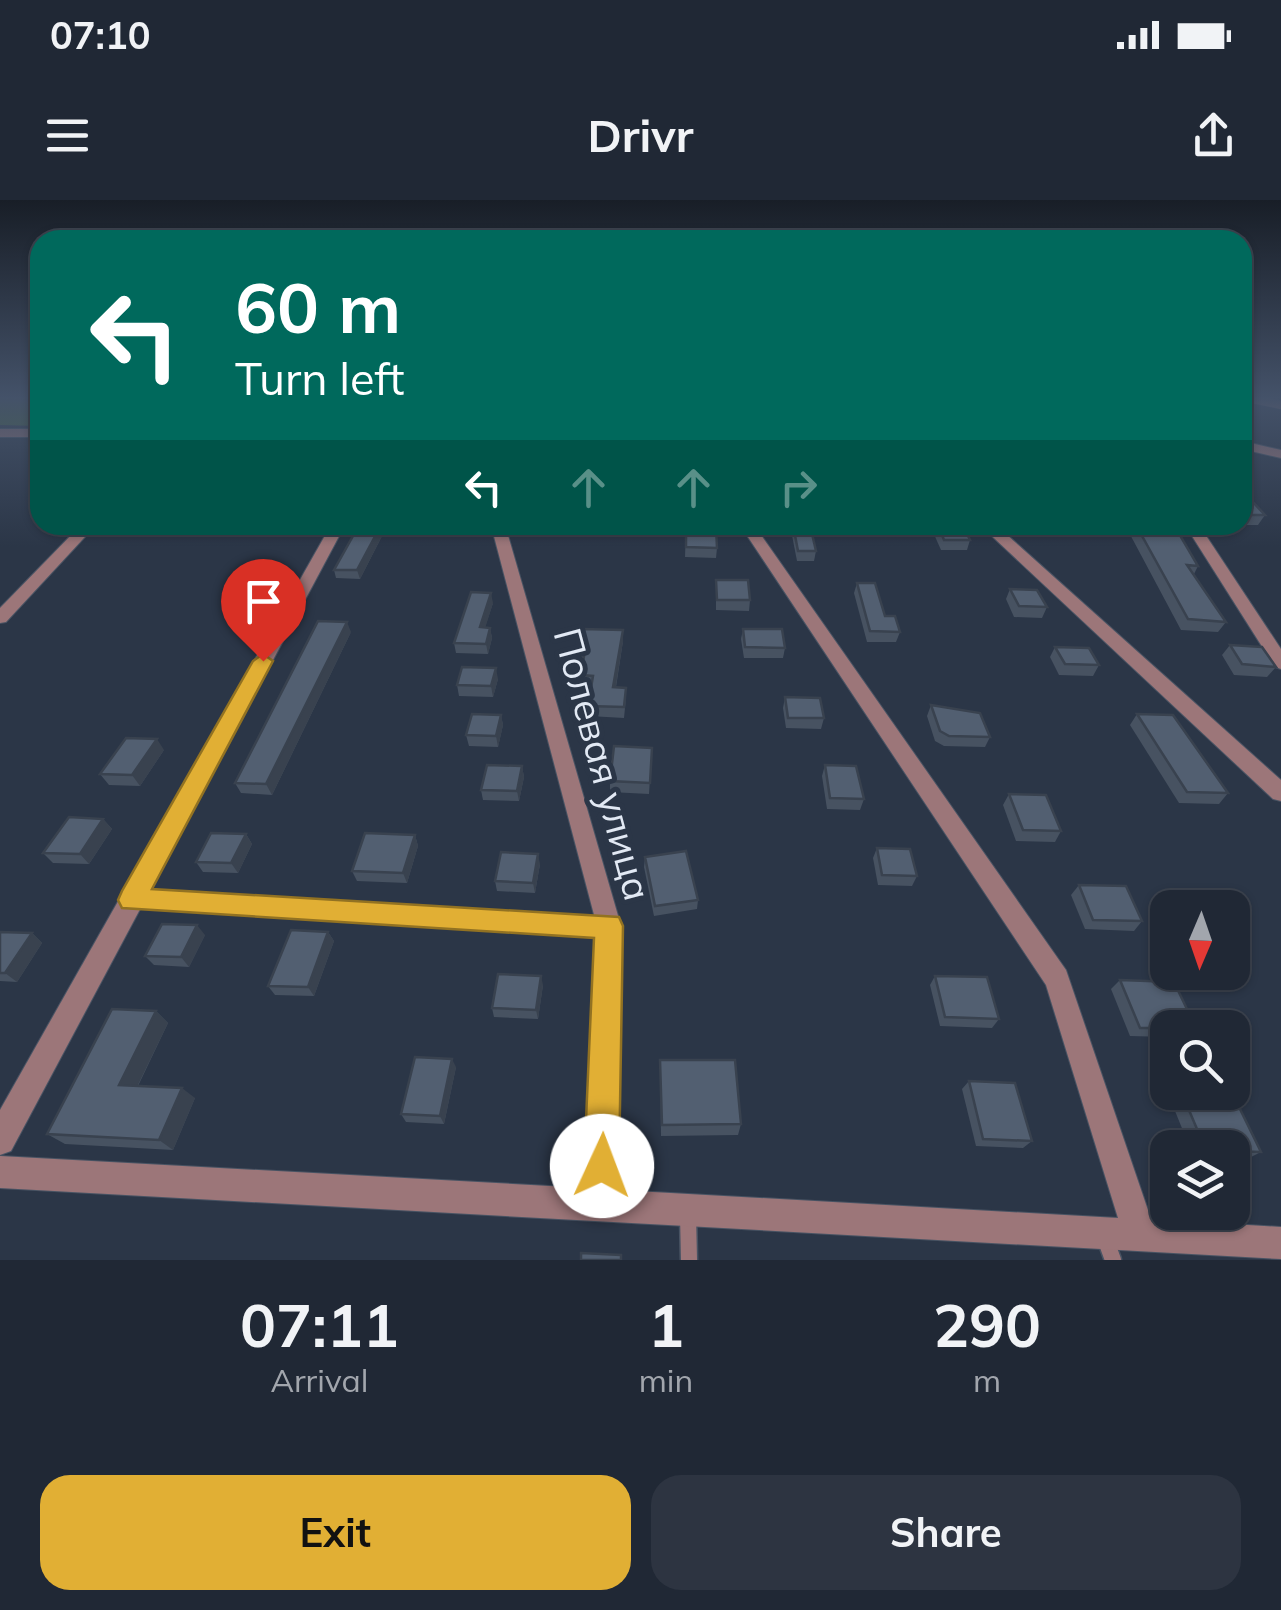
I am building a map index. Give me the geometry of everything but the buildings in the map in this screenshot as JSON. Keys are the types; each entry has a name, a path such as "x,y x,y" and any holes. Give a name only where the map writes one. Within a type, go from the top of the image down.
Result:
{"street":[{"path":"1253,447 1281,454"},
{"path":"0,618 79,535"},
{"path":"0,1140 333,535"},
{"name":"Полевая улица","path":"501,535 609,926 601,1206"},
{"path":"754,535 1057,979 1140,1236"},
{"path":"999,535 1281,792"},
{"path":"1198,535 1281,663"},
{"path":"0,1172 688,1210 1108,1247 1140,1236 1281,1243"}],"lane":[{"path":"132,900 609,926"},
{"path":"688,1210 689,1260"}],"route":[{"path":"263,661 132,900 514,917 609,926 602,1166"}]}
